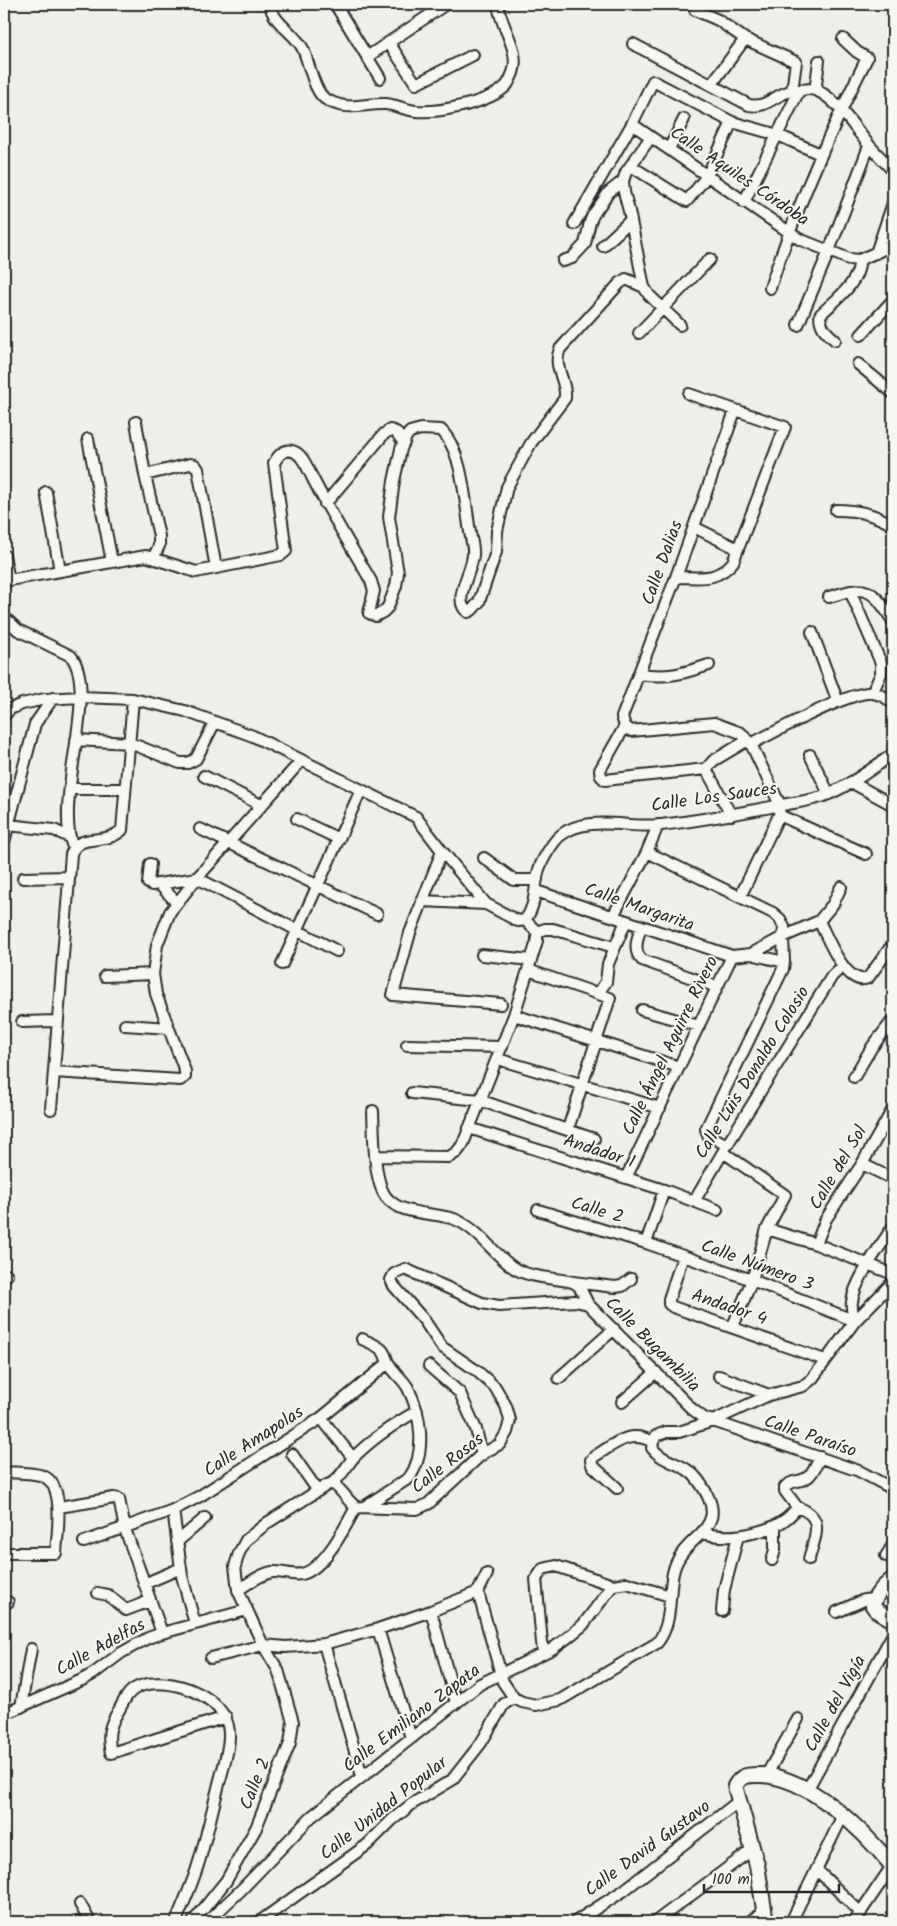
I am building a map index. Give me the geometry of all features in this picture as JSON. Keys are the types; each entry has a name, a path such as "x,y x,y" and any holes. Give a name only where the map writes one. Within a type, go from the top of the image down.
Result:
{"street":[{"path":"270,4 275,18 302,47 318,90 325,99 345,107 384,104 420,111 434,111 475,101 495,94 507,85 514,70 514,55 511,42 498,12 498,4"},
{"path":"335,4 380,78"},
{"path":"366,57 446,4"},
{"path":"695,10 718,20 745,39 796,62 796,91 778,135 744,202"},
{"path":"711,85 745,39"},
{"path":"770,288 788,232 820,154 867,58 857,52 843,39"},
{"path":"389,43 416,84 473,55"},
{"path":"632,44 755,106 762,106 796,91 810,88 818,91 841,109 869,146 893,171"},
{"path":"818,91 816,84 819,61"},
{"name":"Calle Aquiles Córdoba","path":"820,154 778,135 732,122 653,81 632,124 799,239 849,259 859,260"},
{"path":"669,149 684,119"},
{"path":"631,166 687,201 707,176 732,122"},
{"path":"574,224 632,124"},
{"path":"563,261 572,258 585,244 593,215 609,192 623,181 651,137"},
{"path":"798,325 829,251 869,146"},
{"path":"623,181 644,287 649,295 680,325"},
{"path":"876,253 893,203"},
{"path":"603,246 631,220"},
{"path":"835,340 824,330 820,323 820,315 857,275 860,267 859,260 893,245"},
{"path":"639,334 710,259"},
{"path":"4,555 6,581 146,556 196,572 281,556 286,550 274,463 280,454 287,450 295,452 304,460 326,504 372,580 374,591 369,613 376,616 388,607 396,586 398,573 389,517 394,481 406,437 410,432 421,429 441,430 449,437 453,446 465,491 474,554 460,599 461,605 468,612 479,602 496,552 497,531 507,487 531,443 565,398 566,390 557,357 568,340 620,283 626,280 644,287"},
{"path":"861,335 893,300"},
{"path":"858,364 893,393"},
{"path":"676,577 713,576 724,572 733,562 785,427 689,394"},
{"name":"Calle Dalias","path":"706,769 605,780 601,776 600,770 624,726 622,717 676,577 735,411"},
{"path":"136,422 145,475 159,536 159,546 153,558"},
{"path":"326,504 384,434 390,430 396,432 404,443"},
{"path":"88,439 112,562"},
{"path":"145,475 190,464 195,465 198,469 216,568"},
{"path":"46,492 60,571"},
{"path":"836,510 855,510 877,516 893,525"},
{"path":"694,527 738,548"},
{"path":"829,597 856,589 866,591 878,598 893,621"},
{"path":"850,591 880,663 881,674 872,693"},
{"path":"4,617 18,630 70,656 76,662 79,674 80,697 71,789 69,837 73,847"},
{"path":"812,632 838,702"},
{"path":"639,674 675,675 709,665"},
{"path":"731,815 706,769 713,761 750,742 860,694 872,693 885,696 893,703"},
{"path":"4,842 34,724 53,698"},
{"path":"4,715 22,704 53,698 133,699 185,711 253,736 416,817 486,904 506,916 525,920 533,926 537,932 537,941 514,1015 498,1059 457,1152 449,1157 375,1156"},
{"path":"51,1110 56,1021 70,854 73,847 79,842 114,836 122,830 133,699"},
{"path":"76,740 130,743 180,763 188,763 196,759 214,722"},
{"path":"624,726 630,731 714,722 741,733 750,742 780,810 866,854"},
{"name":"Calle Los Sauces","path":"525,920 531,912 542,861 560,836 570,829 586,824 658,825 780,810 830,794 852,782 893,754"},
{"path":"810,755 830,794"},
{"path":"54,1072 180,1080 185,1077 185,1071 156,994 153,974 157,945 170,912 177,903 301,761"},
{"path":"204,776 262,805"},
{"path":"852,782 893,806"},
{"path":"71,789 125,789"},
{"path":"282,964 361,790"},
{"path":"740,897 780,810"},
{"path":"297,819 339,839"},
{"path":"8,825 54,830 69,837"},
{"path":"613,916 647,852 658,825"},
{"path":"200,829 317,887 377,914"},
{"path":"442,851 410,933 393,995 501,1004"},
{"path":"647,852 773,913 780,919 784,927 784,962 706,1129 708,1135 786,1195 768,1229 752,1280 734,1326"},
{"path":"484,858 514,880 537,880"},
{"path":"150,864 148,883 152,885 197,878 337,951"},
{"path":"23,878 69,877"},
{"path":"159,884 177,903"},
{"path":"751,954 819,921 833,904 840,887"},
{"name":"Calle Margarita","path":"536,890 732,956"},
{"path":"422,900 486,904"},
{"path":"598,993 606,982 608,964 626,921"},
{"path":"819,921 843,966 856,980 868,978 893,944"},
{"path":"641,926 636,954 642,960 717,987"},
{"path":"537,932 545,928 553,929 614,947"},
{"path":"732,956 751,954 784,962"},
{"path":"482,955 530,965 610,998 568,1129"},
{"name":"Calle Ángel Aguirre Rivero","path":"626,1178 732,956"},
{"name":"Calle Luis Donaldo Colosio","path":"695,1200 725,1148 832,976 843,966"},
{"path":"105,976 153,974"},
{"path":"642,1010 699,1026"},
{"path":"514,1015 679,1067"},
{"path":"854,1077 872,1047 893,1020"},
{"path":"22,1022 56,1021"},
{"path":"125,1025 169,1028"},
{"path":"407,1045 502,1047"},
{"path":"498,1059 660,1108"},
{"path":"412,1093 479,1100 594,1139"},
{"name":"Calle del Sol","path":"816,1244 826,1218 862,1164 893,1109"},
{"path":"373,1111 375,1156 382,1190 386,1197 400,1208 456,1220 472,1230 514,1268 529,1274 615,1287 622,1286 631,1279"},
{"name":"Andador 1","path":"469,1128 695,1200 717,1210"},
{"path":"862,1164 893,1179"},
{"path":"646,1243 664,1190"},
{"name":"Calle 2","path":"538,1210 646,1243"},
{"path":"855,1321 852,1311 852,1300 868,1264 893,1227"},
{"path":"768,1229 816,1244 893,1274"},
{"name":"Calle Número 3","path":"646,1243 752,1280 855,1321"},
{"name":"Andador 4","path":"683,1256 668,1299 669,1304 673,1307 734,1326 825,1360"},
{"name":"Calle Bugambilia","path":"495,1387 477,1371 442,1347 424,1320 394,1286 391,1280 394,1274 405,1269 482,1303 499,1306 575,1301 588,1304 614,1328 692,1409 704,1418 713,1421"},
{"path":"573,1282 579,1286 588,1304"},
{"path":"478,1592 503,1682 514,1698 522,1702 536,1705 560,1700 657,1643 666,1628 673,1573 677,1562 682,1552 703,1533 712,1519 712,1512 711,1504 698,1480 687,1468 659,1456 652,1448 652,1442 656,1436 666,1432 679,1432 713,1421 769,1395 803,1386 812,1379 855,1321 893,1282"},
{"path":"559,1378 614,1328"},
{"path":"238,1590 273,1572 292,1575 304,1574 315,1568 326,1556 360,1507 410,1478 414,1472 418,1458 420,1430 417,1411 407,1386 388,1363 382,1349 362,1339"},
{"name":"Calle Amapolas","path":"125,1529 173,1510 200,1496 321,1418 388,1363"},
{"path":"429,1366 460,1393 476,1428 482,1455"},
{"path":"622,1402 656,1372"},
{"path":"719,1376 769,1395"},
{"name":"Calle Rosas","path":"360,1507 417,1509 428,1504 482,1455 500,1444 507,1432 510,1420 506,1406 495,1387"},
{"path":"360,1507 350,1503 340,1488 333,1484 353,1458 381,1432 417,1411"},
{"path":"321,1418 353,1458"},
{"name":"Calle Paraíso","path":"713,1421 859,1471 893,1489"},
{"path":"616,1488 592,1465 591,1460 625,1438 643,1437 652,1442"},
{"path":"292,1454 318,1491"},
{"path":"809,1559 816,1530 814,1518 807,1511 797,1508 785,1491 791,1482 810,1475 820,1457"},
{"path":"4,1472 43,1476 52,1484 59,1507 56,1553 4,1554"},
{"name":"Calle 2","path":"193,1922 226,1881 256,1828 290,1743 293,1722 278,1670 263,1645 238,1590 235,1566 239,1553 246,1540 267,1523 327,1485 333,1484"},
{"path":"59,1507 119,1498 125,1529 162,1633"},
{"path":"703,1533 714,1536 738,1536 775,1526 797,1508"},
{"path":"173,1510 181,1568 195,1624"},
{"path":"177,1542 205,1518"},
{"path":"772,1560 775,1550 775,1526"},
{"path":"84,1542 125,1529"},
{"path":"722,1610 724,1590 738,1536"},
{"path":"886,1556 893,1545"},
{"path":"543,1653 536,1579 543,1569 556,1566 613,1585 627,1582 670,1596"},
{"path":"144,1584 181,1568"},
{"path":"211,1658 263,1645 286,1647 324,1644 378,1629 431,1611 478,1592 487,1574"},
{"path":"874,1603 885,1585 893,1579"},
{"name":"Calle Emiliano Zapata","path":"206,1922 241,1890 311,1817 480,1684 543,1653 567,1638 583,1625 613,1585"},
{"path":"98,1593 108,1596 126,1610 150,1601"},
{"path":"837,1612 864,1600 874,1603"},
{"path":"874,1603 877,1611 893,1620"},
{"name":"Calle Adelfas","path":"4,1714 82,1680 121,1653 148,1638 247,1610"},
{"path":"431,1611 456,1703"},
{"path":"378,1629 411,1738"},
{"name":"Calle del Vigía","path":"807,1790 893,1634"},
{"path":"324,1644 362,1776"},
{"path":"21,1707 31,1648"},
{"path":"176,1922 197,1866 225,1760 229,1732 226,1716 199,1694 181,1685 167,1684 136,1687 129,1693 115,1717 108,1738 111,1753 226,1716"},
{"name":"Calle Unidad Popular","path":"259,1922 367,1845 392,1820 412,1804 452,1780 481,1743 504,1704 514,1698"},
{"path":"767,1774 798,1719"},
{"path":"749,1922 766,1916 753,1849 736,1786 739,1780 746,1775 767,1774 807,1790 819,1797 843,1815 876,1846 893,1867 854,1922"},
{"name":"Calle David Gustavo","path":"575,1922 622,1891 739,1801"},
{"path":"792,1922 843,1815"},
{"path":"655,1922 753,1849"},
{"path":"817,1870 861,1913"},
{"path":"80,1904 90,1922"}]}
